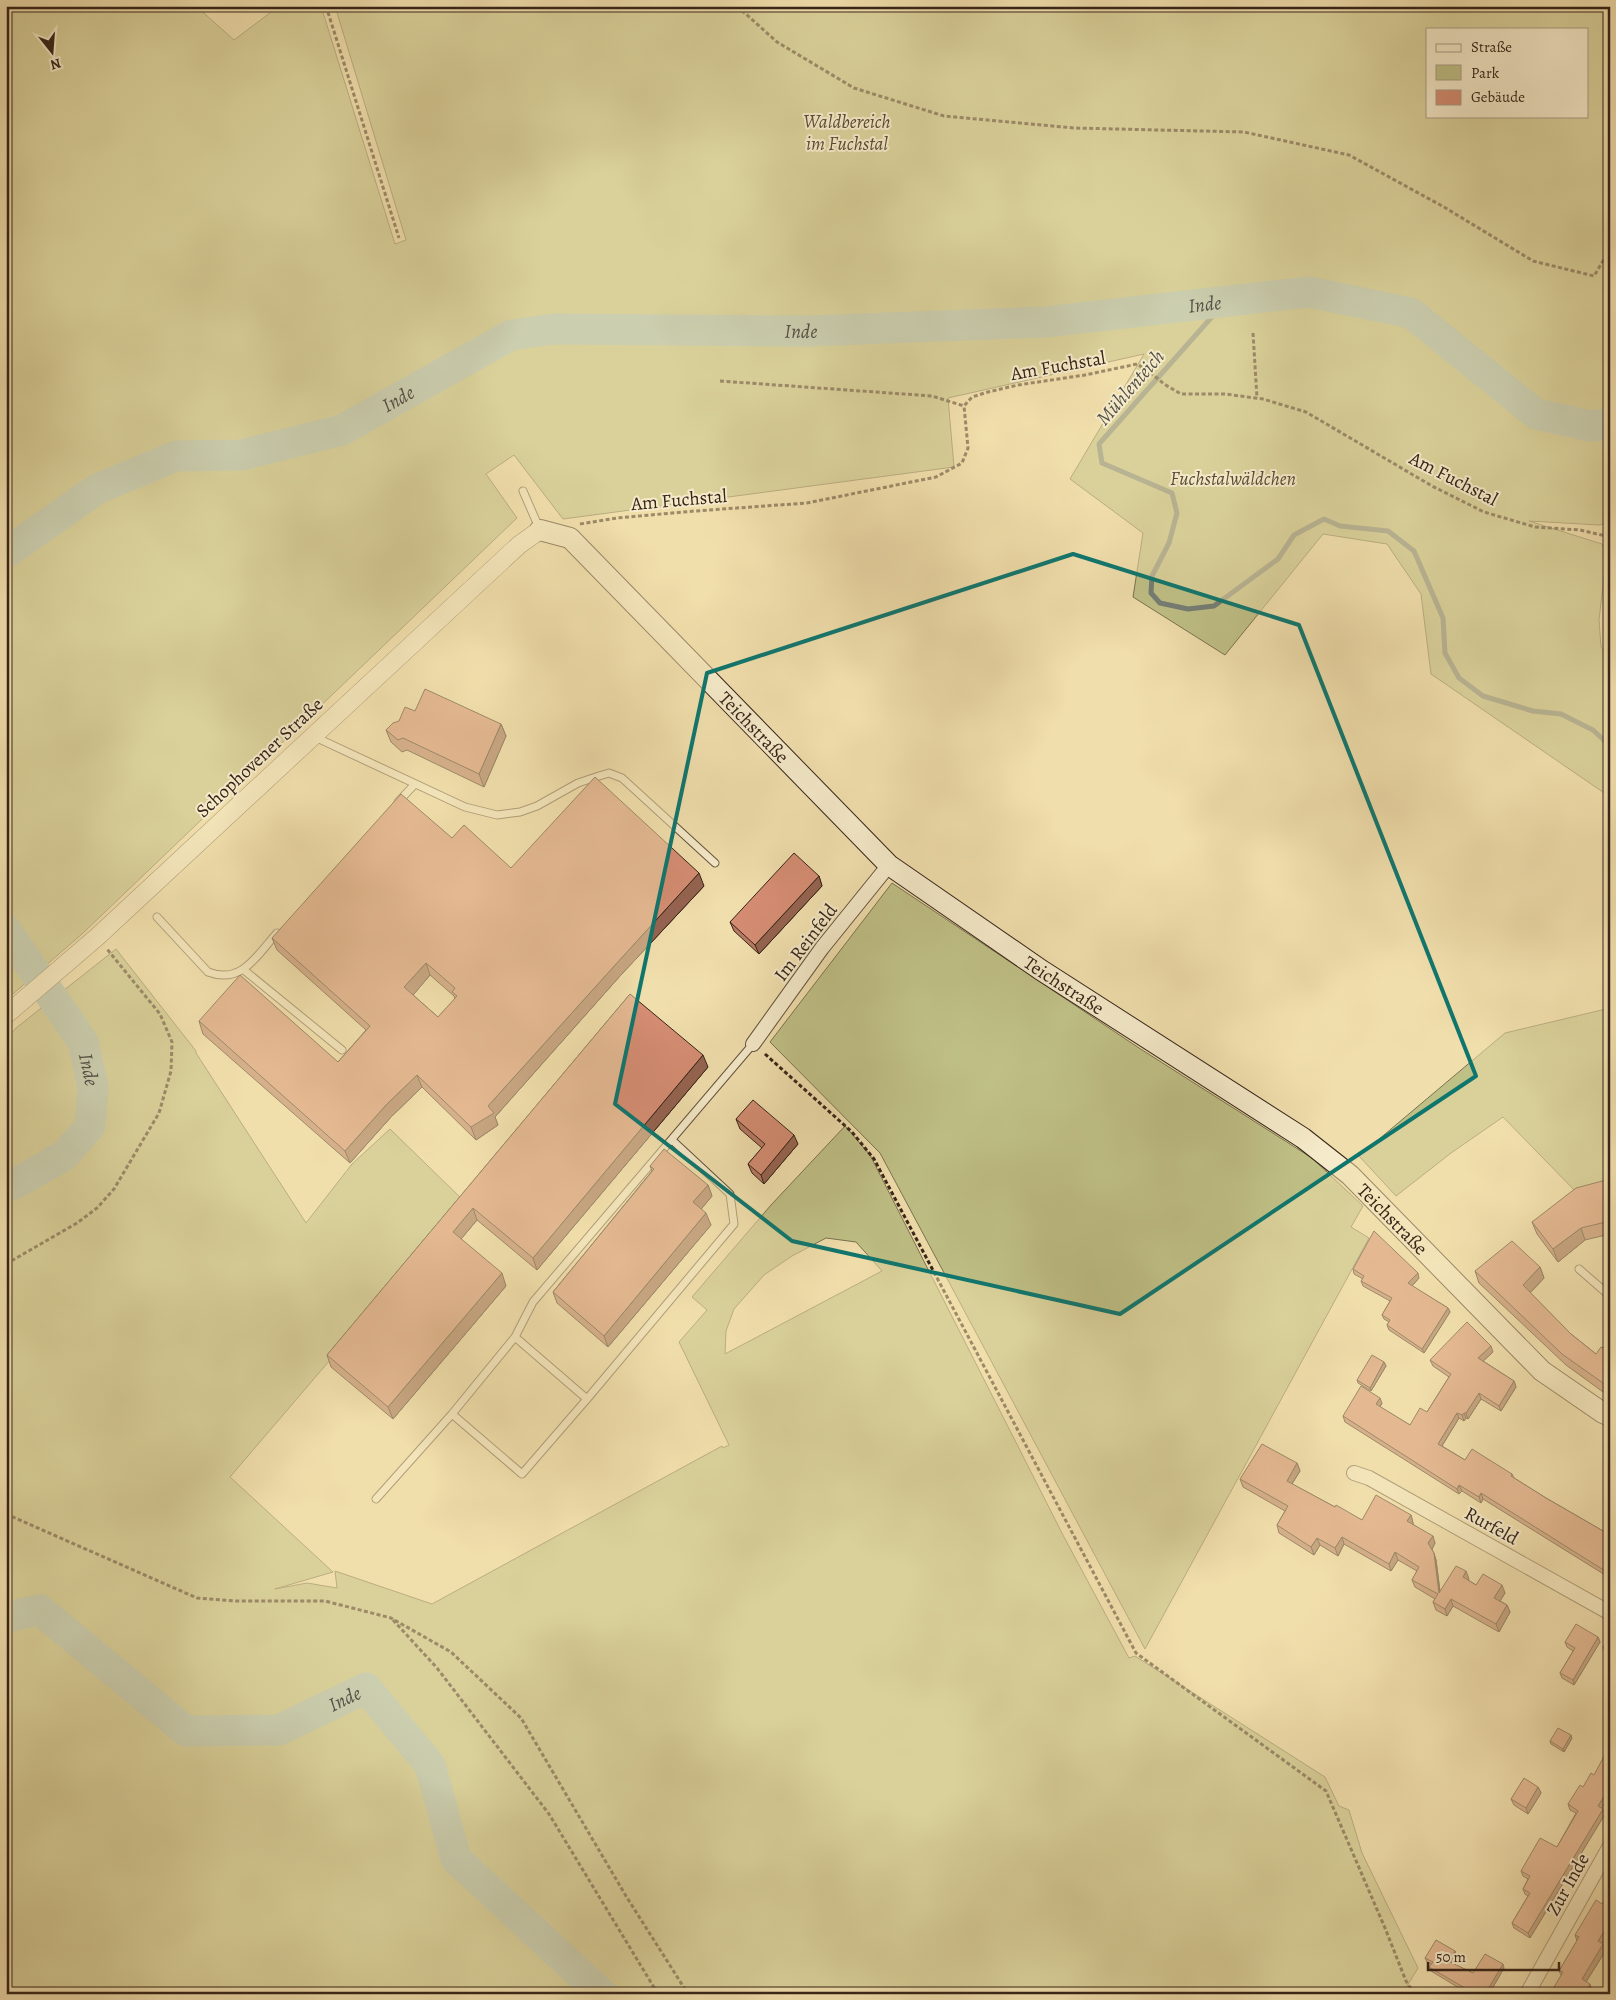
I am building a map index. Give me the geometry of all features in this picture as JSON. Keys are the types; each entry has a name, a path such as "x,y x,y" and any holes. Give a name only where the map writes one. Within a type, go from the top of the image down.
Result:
{"main road":[{"name":"Teichstraße","path":"540,530 570,538 889,866 1041,970 1302,1138 1350,1175 1542,1371 1610,1416"}],"street":[{"name":"Schophovener Straße","path":"7,1014 92,941 519,545 540,530"},
{"name":"Im Reinfeld","path":"753,1044 822,948 889,866"},
{"name":"Rurfeld","path":"1354,1473 1369,1478 1610,1613"},
{"name":"Zur Inde","path":"1527,1994 1608,1852"}],"lane":[{"path":"523,491 540,530"},
{"path":"313,736 465,807 497,815 520,812 537,806 578,783 609,773 622,778 715,863"},
{"path":"395,805 415,784"},
{"path":"156,917 208,972 219,977 230,976 244,970 283,927"},
{"path":"244,970 342,1050"},
{"path":"376,1499 452,1414 515,1338 533,1302 753,1044"},
{"path":"452,1414 522,1474 734,1224 730,1194 672,1140"},
{"path":"1579,1269 1610,1296"},
{"path":"515,1338 587,1399"}],"path":[{"path":"326,6 399,238"},
{"path":"737,6 777,42 854,88 944,116 1074,128 1244,132 1349,155 1444,207 1533,261 1594,276 1610,249"},
{"path":"1253,333 1257,398"},
{"name":"Am Fuchstal","path":"579,524 618,518 807,503 936,477 962,463 968,448 964,406 972,397 1018,385 1085,376 1137,364 1181,394 1225,394 1257,398 1306,412 1432,486 1484,512 1535,527 1580,530 1610,537"},
{"path":"720,381 932,396 964,406"},
{"path":"1610,583 1604,622 1610,657"},
{"path":"6,1264 77,1223 97,1208 114,1189 159,1113 172,1071 172,1042 160,1014 92,941"},
{"path":"753,1044 852,1132 874,1159 1136,1653 1326,1791 1406,1981 1414,1994"},
{"path":"6,1514 197,1598 235,1601 325,1601 390,1618 452,1652 521,1718 626,1896 688,1994"},
{"path":"390,1618 437,1668 549,1814 658,1994"}],"highlighted area":[{"path":"1073,554 1299,625 1476,1076 1120,1314 792,1241 615,1104 707,673"}],"green space":[{"path":"6,6 196,6 234,40 279,6 321,6 395,244 406,240 335,6 1610,6 1610,523 1599,525 1529,521 1602,544 1607,552 1599,620 1601,647 1610,656 1610,797 1431,674 1421,594 1387,544 1323,534 1225,655 1133,597 1143,533 1070,479 1144,354 948,398 954,467 563,519 514,455 486,474 517,518 82,934 6,1000"},
{"path":"892,883 1139,1048 1312,1158 1363,1206 1351,1227 1369,1238 1145,1649 880,1153 770,1042"},
{"path":"116,949 196,1051 306,1223 352,1164 390,1129 465,1202 230,1477 333,1572 275,1589 307,1583 337,1588 335,1571 432,1604 722,1446 723,1448 729,1445 679,1342 707,1310 692,1297 771,1205 845,1126 870,1155 1064,1537 1129,1658 1135,1656 1325,1777 1339,1806 1349,1810 1362,1853 1418,1968 1404,1991 1405,1994 6,1994 6,1041 16,1028","holes":["826,1238 856,1242 882,1271 725,1354 726,1331 734,1309 764,1275 792,1256"]},
{"path":"1610,1008 1610,1187 1579,1195 1503,1117 1451,1153 1396,1196 1359,1156 1505,1033"}],"building":[{"path":"425,689 501,724 479,774 403,738 398,740 386,730 393,723 399,721 405,707 415,711"},
{"path":"595,777 699,873 488,1106 494,1113 471,1127 417,1075 386,1105 345,1151 199,1021 240,975 338,1062 370,1026 272,938 401,794 452,838 464,825 511,868","holes":["426,963 455,988 452,992 457,996 438,1017 404,987"]},
{"path":"794,853 819,876 755,945 730,922"},
{"path":"630,994 703,1055 533,1258 473,1208 453,1232 502,1273 388,1407 327,1355"},
{"path":"753,1100 794,1135 761,1175 748,1164 765,1144 736,1119"},
{"path":"664,1149 708,1185 693,1202 706,1213 604,1336 553,1292 654,1169 650,1166"},
{"path":"1610,1179 1610,1221 1581,1228 1553,1249 1532,1222 1576,1188"},
{"path":"1374,1231 1418,1273 1408,1283 1448,1308 1422,1349 1387,1325 1390,1320 1382,1315 1392,1298 1361,1281 1364,1276 1353,1269"},
{"path":"1512,1241 1540,1267 1523,1285 1571,1334 1596,1354 1601,1347 1610,1350 1610,1388 1562,1354 1475,1271"},
{"path":"1467,1322 1491,1346 1478,1358 1514,1381 1499,1406 1479,1393 1466,1413 1462,1415 1457,1413 1438,1444 1465,1460 1472,1449 1546,1498 1610,1535 1610,1574 1481,1493 1479,1497 1459,1485 1457,1489 1343,1416 1361,1386 1380,1398 1376,1404 1410,1425 1420,1408 1427,1412 1451,1374 1430,1360"},
{"path":"1372,1355 1384,1362 1370,1388 1357,1380"},
{"path":"1262,1444 1297,1463 1287,1481 1362,1520 1376,1495 1411,1515 1407,1521 1433,1536 1428,1543 1434,1553 1439,1593 1456,1566 1466,1571 1463,1577 1476,1585 1483,1574 1502,1585 1494,1598 1507,1605 1496,1624 1451,1599 1445,1609 1433,1602 1438,1594 1412,1580 1419,1567 1395,1552 1389,1564 1342,1537 1335,1548 1317,1538 1311,1547 1277,1525 1288,1506 1240,1479"},
{"path":"1576,1624 1598,1637 1573,1680 1560,1673 1575,1648 1565,1642"},
{"path":"1610,1636 1610,1651 1603,1647"},
{"path":"1558,1728 1571,1735 1563,1749 1550,1741"},
{"path":"1610,1745 1610,1787 1598,1806 1603,1809 1528,1933 1512,1923 1530,1893 1523,1889 1530,1876 1521,1871 1540,1838 1557,1847 1578,1811 1568,1804 1580,1785 1583,1787 1591,1773 1594,1775"},
{"path":"1524,1778 1538,1787 1526,1808 1511,1799"},
{"path":"1596,1900 1602,1904 1604,1901 1610,1904 1610,1922 1598,1941 1603,1944 1582,1979 1590,1984 1584,1994 1550,1994 1563,1972 1559,1971 1579,1937 1575,1935"},
{"path":"1436,1940 1455,1951 1448,1961 1473,1973 1485,1954 1503,1964 1485,1994 1475,1994 1429,1967 1433,1962 1425,1958"}],"waterway":[{"name":"Inde","path":"6,553 97,489 176,456 242,455 342,430 511,335 554,329 809,331 1045,322 1309,292 1411,313 1536,414 1591,426 1610,424"},
{"name":"Mühlenteich","path":"1226,301 1099,444 1102,463 1172,493 1177,513 1169,543 1152,576 1151,593 1160,603 1188,609 1214,606 1278,559 1294,535 1324,519 1340,526 1388,531 1414,551 1443,618 1445,653 1459,678 1483,696 1533,711 1561,714 1593,730 1610,746"},
{"name":"Inde","path":"6,930 83,1042 93,1087 90,1126 65,1155 15,1184 6,1185"},
{"name":"Inde","path":"6,1617 40,1610 186,1731 279,1730 366,1688 430,1765 456,1859 602,1994"}],"park label":[{"name":"Waldbereich im Fuchstal","path":"847,132"},
{"name":"Fuchstalwäldchen","path":"1233,478"}]}
